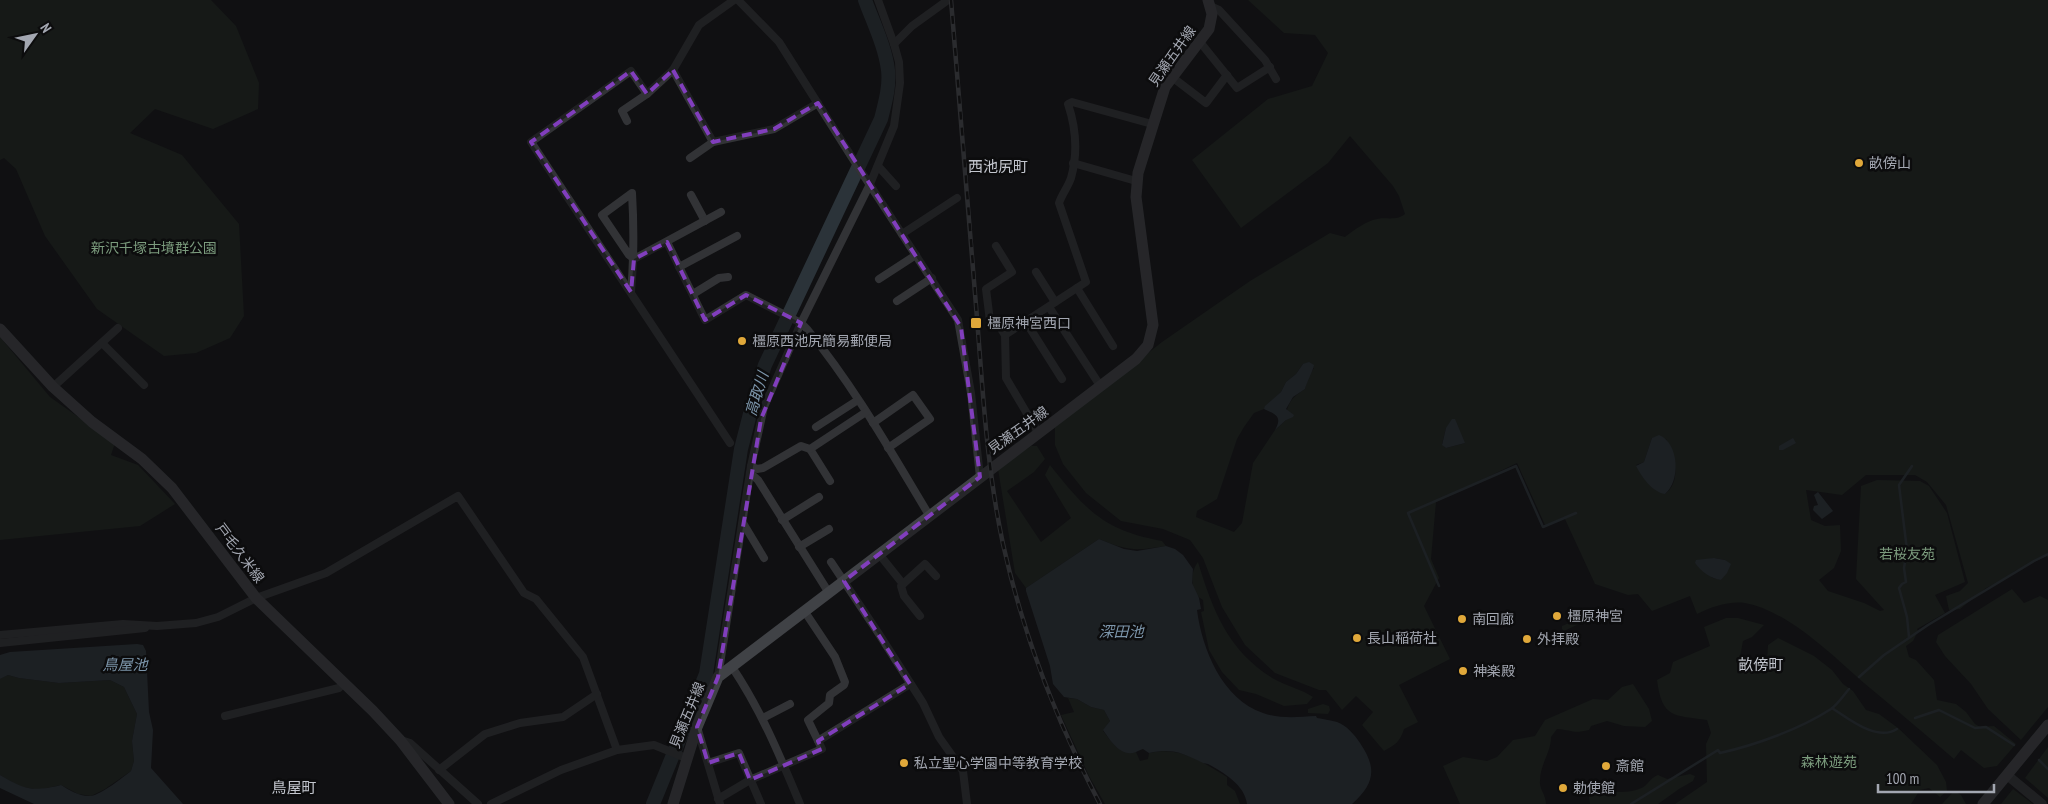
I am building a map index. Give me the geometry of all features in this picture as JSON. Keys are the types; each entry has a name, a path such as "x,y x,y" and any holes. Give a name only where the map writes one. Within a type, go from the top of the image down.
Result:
{"main road":[{"name":"見瀬五井線","path":"673,804 684,757 718,677 1100,387 1143,352 1148,345 1153,325 1138,223 1136,181 1141,159 1162,96 1172,77 1209,28 1212,14 1209,3"},
{"name":"戸毛久米線","path":"0,329 53,386 92,422 142,459 172,488 256,598 400,740 449,804"},
{"path":"1983,804 2048,725"}],"street":[{"path":"627,121 622,111 647,94 673,70 699,25 736,0 774,35 867,181 932,278 961,327 974,410 980,478"},
{"path":"718,677 751,469 758,432 769,392 799,322 867,181 878,166 894,126 900,83 899,62 878,0"},
{"path":"894,44 912,26 948,0"},
{"path":"1209,3 1219,10 1270,67 1276,78"},
{"path":"1200,42 1237,88 1270,67"},
{"path":"673,70 713,142"},
{"path":"647,94 631,71 531,142 730,443"},
{"path":"1172,77 1206,103 1226,75"},
{"path":"1005,335 1086,282 1059,203 1070,180 1073,163 1075,130 1068,104 1072,102 1152,124"},
{"path":"690,158 713,142 774,129 818,103"},
{"path":"1073,163 1136,181"},
{"path":"878,166 896,186"},
{"path":"631,292 634,259 632,193 602,215 629,255 634,259"},
{"path":"691,195 705,221"},
{"path":"902,234 957,198"},
{"path":"634,259 721,212"},
{"path":"679,267 737,236"},
{"path":"666,242 705,320 746,295 799,322 812,336 858,400 929,515"},
{"path":"996,246 1012,272 986,289 990,321 996,321 1005,335 1006,378 1039,434"},
{"path":"879,278 916,255"},
{"path":"1036,272 1052,304 1100,387"},
{"path":"693,294 719,278 728,277"},
{"path":"897,301 932,278"},
{"path":"1077,288 1113,346"},
{"path":"1026,322 1062,379"},
{"path":"53,386 118,328"},
{"path":"102,343 144,385"},
{"path":"873,423 914,395 930,419 888,448"},
{"path":"816,427 858,400"},
{"path":"810,449 866,412"},
{"path":"751,469 763,468 801,446 810,449 830,481"},
{"path":"751,469 829,593"},
{"path":"0,644 196,623 218,617 256,598 326,573 458,496 524,593 536,599 583,657 617,750"},
{"path":"782,520 818,497"},
{"path":"743,523 764,558"},
{"path":"799,547 829,528"},
{"path":"879,554 904,584"},
{"path":"831,562 930,716 939,737 963,771 967,804"},
{"path":"920,616 904,596 901,586 925,564 936,576"},
{"path":"697,726 719,802 750,780 822,749 808,720 829,703 830,695 844,685 845,682 835,657 806,612"},
{"path":"0,635 123,624 157,626"},
{"path":"732,667 751,695 763,718 800,804"},
{"path":"225,716 339,688 344,683"},
{"path":"818,741 910,684"},
{"path":"439,770 485,734 520,723 563,717 597,694"},
{"path":"763,718 790,704"},
{"path":"400,740 410,743 478,804"},
{"path":"491,804 561,770 617,750 654,745 684,757"},
{"path":"708,763 739,753 761,804"},
{"path":"2007,775 2042,804"}],"highlighted area":[{"path":"673,70 713,142 774,129 818,103 961,327 980,477 844,581 910,684 818,741 822,749 750,780 739,753 708,763 697,727 718,677 761,419 801,323 746,295 705,320 667,242 634,259 631,292 531,142 631,71 647,94"}],"green space":[{"name":"新沢千塚古墳群公園","path":"0,0 211,0 236,26 259,83 258,109 213,129 155,109 130,133 182,155 239,224 244,316 230,338 196,353 164,356 97,309 45,236 16,169 4,158 0,160"},
{"name":"若桜友苑","path":"1248,0 2048,0 2048,558 2047,556 2015,571 2001,581 1986,588 1960,609 1949,610 1946,596 1960,591 1968,583 1946,505 1927,482 1915,475 1866,475 1842,495 1806,490 1811,520 1825,526 1840,525 1841,551 1834,568 1819,580 1828,591 1864,603 1880,611 1884,610 1856,579 1861,486 1877,480 1920,481 1929,486 1947,513 1965,582 1935,595 1945,613 1917,629 1918,631 1913,641 1906,646 1909,657 1916,660 1934,680 1937,700 1956,704 1966,712 1975,724 1980,727 1994,726 2016,744 1997,766 1984,768 1961,750 1954,759 1824,647 1793,624 1777,615 1745,603 1726,604 1697,614 1690,596 1652,611 1638,594 1628,595 1595,584 1564,517 1545,525 1517,463 1436,502 1431,559 1439,578 1424,606 1450,659 1399,685 1418,722 1404,729 1397,743 1384,751 1362,725 1373,712 1356,696 1342,710 1326,690 1319,690 1275,673 1245,645 1222,607 1203,558 1190,540 1163,529 1121,521 1086,493 1063,464 1055,445 1055,427 1162,342 1250,281 1330,233 1345,237 1369,222 1377,219 1395,218 1405,214 1399,196 1393,186 1350,136 1328,163 1241,228 1192,160 1268,99 1312,86 1328,53 1315,35 1284,33","holes":["1303,364 1314,368 1308,377 1305,389 1293,398 1289,405 1286,420 1275,430 1253,463 1242,523 1234,532 1196,517 1197,511 1217,499 1237,439 1244,427 1254,413 1264,409 1281,392 1286,382 1296,374","1446,428 1465,443 1446,448 1442,444","1652,438 1666,439 1674,460 1675,475 1674,482 1665,494 1636,465 1644,462","1714,558 1725,560 1730,566 1721,580 1713,578 1695,563"]},
{"path":"0,337 50,397 115,443 111,455 138,465 175,504 140,526 0,540"},
{"path":"1031,446 1037,446 1045,459 1034,472 1007,491 1041,542 1071,518 1045,475 1050,465 1074,494 1097,516 1125,531 1162,541 1166,546 1132,549 1099,539 1026,588 1015,573 998,469"},
{"path":"1198,562 1217,613 1234,643 1258,668 1274,679 1313,697 1307,704 1284,706 1256,694 1239,690 1222,672 1209,650 1201,612 1204,611 1203,600 1198,597 1193,588 1193,571"},
{"path":"2012,589 2024,603 2040,596 2048,600 2048,707 2021,740 1988,709 1971,684 1945,656 1936,642 1938,635"},
{"name":"森林遊苑","path":"1726,618 1738,618 1764,625 1752,637 1743,641 1740,657 1748,669 1759,667 1765,663 1768,645 1778,638 1814,656 1832,670 1843,684 1853,691 1866,710 1879,714 1898,728 1937,765 1946,782 1947,791 1940,797 1929,788 1920,790 1911,804 1675,804 1707,782 1706,744 1711,733 1707,720 1678,715 1666,708 1659,693 1657,680 1670,673 1673,662 1710,646 1704,627"},
{"path":"1578,619 1580,620 1579,624 1564,631 1562,629 1562,626"},
{"path":"8,675 59,683 110,680 124,687 137,714 132,741 134,761 131,771 91,796 78,794 61,785 39,790 18,786 0,775 0,679"},
{"path":"1633,684 1649,709 1652,721 1645,727 1624,726 1607,721 1591,726 1589,730 1584,731 1576,732 1557,729 1551,737 1551,743 1540,775 1541,789 1546,804 1460,804 1443,766 1463,757 1487,761 1497,757 1513,740 1535,736 1545,720 1593,699 1608,700 1622,687"},
{"path":"1068,698 1077,699 1091,707 1104,710 1110,721 1103,731 1121,750 1136,752 1140,761 1148,759 1149,753 1161,751 1191,757 1227,777 1227,785 1235,791 1240,804 1105,804 1089,776 1061,715 1074,712"},
{"path":"1323,704 1329,706 1328,714 1308,713 1308,709"},
{"path":"2048,747 2048,798 2025,778"},
{"path":"1690,774 1695,776 1693,781 1658,804 1590,804 1588,789 1595,783 1616,792 1625,792 1643,787 1658,775 1667,779"},
{"path":"2013,789 2033,804 2001,804"},
{"path":"1954,791 1961,795 1966,804 1942,804"}],"water":[{"path":"1309,362 1314,365 1305,389 1293,397 1286,409 1294,415 1293,417 1286,420 1275,430 1278,422 1277,416 1264,409 1265,406 1281,392 1286,382 1296,374 1303,364"},
{"path":"1452,419 1455,419 1465,443 1446,448 1442,445 1446,428"},
{"path":"1659,435 1666,439 1671,446 1676,463 1674,480 1665,494 1652,487 1644,479 1636,466 1644,462 1652,438"},
{"path":"1793,438 1796,443 1783,450 1779,450 1779,446"},
{"path":"1818,492 1833,511 1822,519 1813,510 1814,506 1818,505 1814,495"},
{"name":"深田池","path":"1099,539 1124,549 1137,551 1166,546 1175,549 1183,555 1193,569 1192,583 1199,598 1201,609 1197,610 1204,641 1216,671 1225,685 1249,706 1263,713 1289,717 1316,716 1317,718 1340,723 1358,740 1369,760 1371,775 1365,789 1352,804 1247,804 1238,785 1208,764 1171,751 1149,753 1143,749 1131,753 1121,750 1116,747 1103,730 1110,721 1104,710 1091,707 1077,699 1064,697 1053,684 1050,666 1026,588"},
{"path":"1714,558 1725,560 1731,564 1721,580 1706,574 1695,563 1696,560"},
{"name":"鳥屋池","path":"143,645 146,651 149,712 153,730 151,768 183,804 34,804 0,788 0,775 23,787 36,789 61,785 75,793 91,796 101,792 131,771 134,761 132,741 137,714 124,687 110,680 59,683 8,675 0,679 0,655 10,652"}],"waterway":[{"name":"高取川","path":"653,804 706,674 741,449 755,394 765,365 881,119 886,101 888,70 882,43 865,0"},
{"path":"1439,586 1408,513 1516,466 1543,527 1576,513"},
{"path":"1909,637 1907,617 1899,588 1906,582 1904,568 1907,550 1899,485 1912,466"},
{"path":"1859,677 1884,655 1928,625 2048,554"},
{"path":"1631,804 1718,750 1720,753 1763,741 1792,730 1819,716 1834,707 1849,689"},
{"path":"1832,708 1863,728 1872,731 1881,733 1897,729"},
{"path":"1915,718 1939,710 1975,728 1986,727 2014,745"},
{"path":"2039,760 2048,769"}],"railway":[{"path":"951,0 989,460 1003,544 1031,645 1056,710 1100,804"}],"place":[{"name":"畝傍山","path":"1859,163"},
{"name":"橿原神宮西口","path":"976,323"},
{"name":"橿原西池尻簡易郵便局","path":"742,341"},
{"name":"橿原神宮","path":"1557,616"},
{"name":"南回廊","path":"1462,619"},
{"name":"長山稲荷社","path":"1357,638"},
{"name":"外拝殿","path":"1527,639"},
{"name":"神楽殿","path":"1463,671"},
{"name":"私立聖心学園中等教育学校","path":"904,763"},
{"name":"斎館","path":"1606,766"},
{"name":"勅使館","path":"1563,788"}],"district":[{"name":"西池尻町","path":"998,167"},
{"name":"畝傍町","path":"1761,665"},
{"name":"鳥屋町","path":"294,788"}]}
